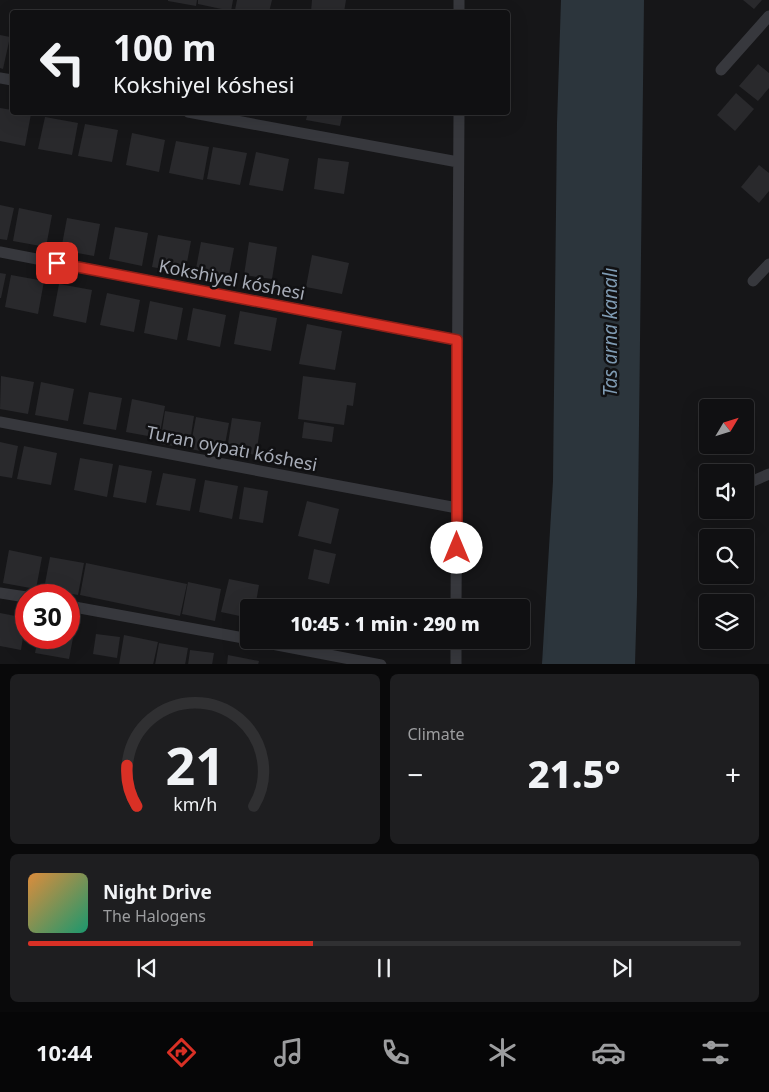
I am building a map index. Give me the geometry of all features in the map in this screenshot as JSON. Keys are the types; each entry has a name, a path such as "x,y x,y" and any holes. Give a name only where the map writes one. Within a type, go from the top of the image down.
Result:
{"street":[{"path":"721,70 769,16"},
{"path":"204,115 458,162"},
{"path":"456,599 459,115"},
{"name":"Kokshiyel kóshesi","path":"0,252 457,340"},
{"path":"753,281 769,264"},
{"name":"Turan oypatı kóshesi","path":"0,422 457,508"},
{"path":"754,481 769,474"},
{"path":"0,592 15,595"},
{"path":"80,608 240,638"},
{"path":"299,649 381,664"},
{"path":"456,649 456,664"}],"water":[{"name":"Tas arna kanalı","path":"561,0 644,0 635,664 542,664 553,481 557,123"}],"building":[{"path":"168,0 197,0 196,6"},
{"path":"198,0 233,0 231,10 198,4"},
{"path":"237,0 272,0 270,10 235,10"},
{"path":"312,0 346,0 344,10 311,10"},
{"path":"743,0 762,0 754,9"},
{"path":"0,35 10,37 3,69 0,68"},
{"path":"758,64 769,73 769,88 758,101 739,86"},
{"path":"736,93 754,109 735,131 717,115"},
{"path":"0,108 10,110 10,115 31,115 25,146 0,141"},
{"path":"307,115 342,115 340,126 306,120"},
{"path":"45,117 78,123 72,155 38,149"},
{"path":"85,124 118,130 112,162 78,156"},
{"path":"132,133 165,140 159,172 126,165"},
{"path":"176,141 209,147 203,180 169,173"},
{"path":"213,147 247,153 240,185 207,179"},
{"path":"256,152 289,159 283,191 249,185"},
{"path":"318,158 349,162 344,194 314,189"},
{"path":"759,165 769,173 769,191 759,203 741,187"},
{"path":"0,205 14,208 7,240 0,239"},
{"path":"19,208 52,215 46,247 13,241"},
{"path":"67,218 100,224 94,256 61,250"},
{"path":"115,227 148,233 142,266 109,259"},
{"path":"158,235 191,241 185,273 152,267"},
{"path":"201,242 234,248 228,280 195,274"},
{"path":"249,242 277,247 272,279 244,275"},
{"path":"312,255 349,263 342,294 306,287"},
{"path":"0,273 6,274 1,298 0,298"},
{"path":"11,275 44,281 38,314 5,307"},
{"path":"59,284 92,290 86,323 53,316"},
{"path":"107,293 140,300 134,332 100,325"},
{"path":"150,301 183,308 177,340 144,333"},
{"path":"193,308 226,315 220,347 187,340"},
{"path":"240,311 277,318 271,351 234,344"},
{"path":"307,324 342,331 335,370 299,364"},
{"path":"1,376 34,382 28,414 0,409"},
{"path":"303,376 356,383 353,406 347,405 344,425 298,419"},
{"path":"41,382 74,389 68,421 35,415"},
{"path":"89,392 122,398 116,430 83,424"},
{"path":"132,399 165,406 159,438 126,432"},
{"path":"165,411 194,416 189,448 160,444"},
{"path":"196,417 229,423 223,455 190,449"},
{"path":"232,418 261,422 256,455 227,450"},
{"path":"304,422 334,427 332,442 302,438"},
{"path":"0,442 18,446 12,478 0,476"},
{"path":"24,446 57,453 51,485 17,479"},
{"path":"80,458 113,464 107,497 74,490"},
{"path":"119,465 152,471 146,503 113,497"},
{"path":"163,473 196,479 190,511 156,505"},
{"path":"205,480 238,486 232,519 199,512"},
{"path":"244,487 268,491 263,523 239,519"},
{"path":"307,501 339,509 331,544 298,536"},
{"path":"314,549 336,554 329,584 308,579"},
{"path":"9,550 42,557 37,584 15,585 3,583"},
{"path":"50,557 84,563 80,584 45,584"},
{"path":"86,563 187,584 180,616 80,595"},
{"path":"229,579 259,585 257,599 240,599 240,616 221,612"},
{"path":"188,582 221,589 215,621 182,614"},
{"path":"0,613 15,616 15,649 0,646"},
{"path":"96,634 120,637 117,658 93,654"},
{"path":"124,635 158,642 153,664 119,664"},
{"path":"159,643 188,648 185,664 155,664"},
{"path":"36,649 71,649 69,659 35,653"},
{"path":"190,650 214,653 212,664 188,664"},
{"path":"228,655 259,661 258,664 227,664"}],"route":[{"path":"57,263 457,340 457,548"}]}
